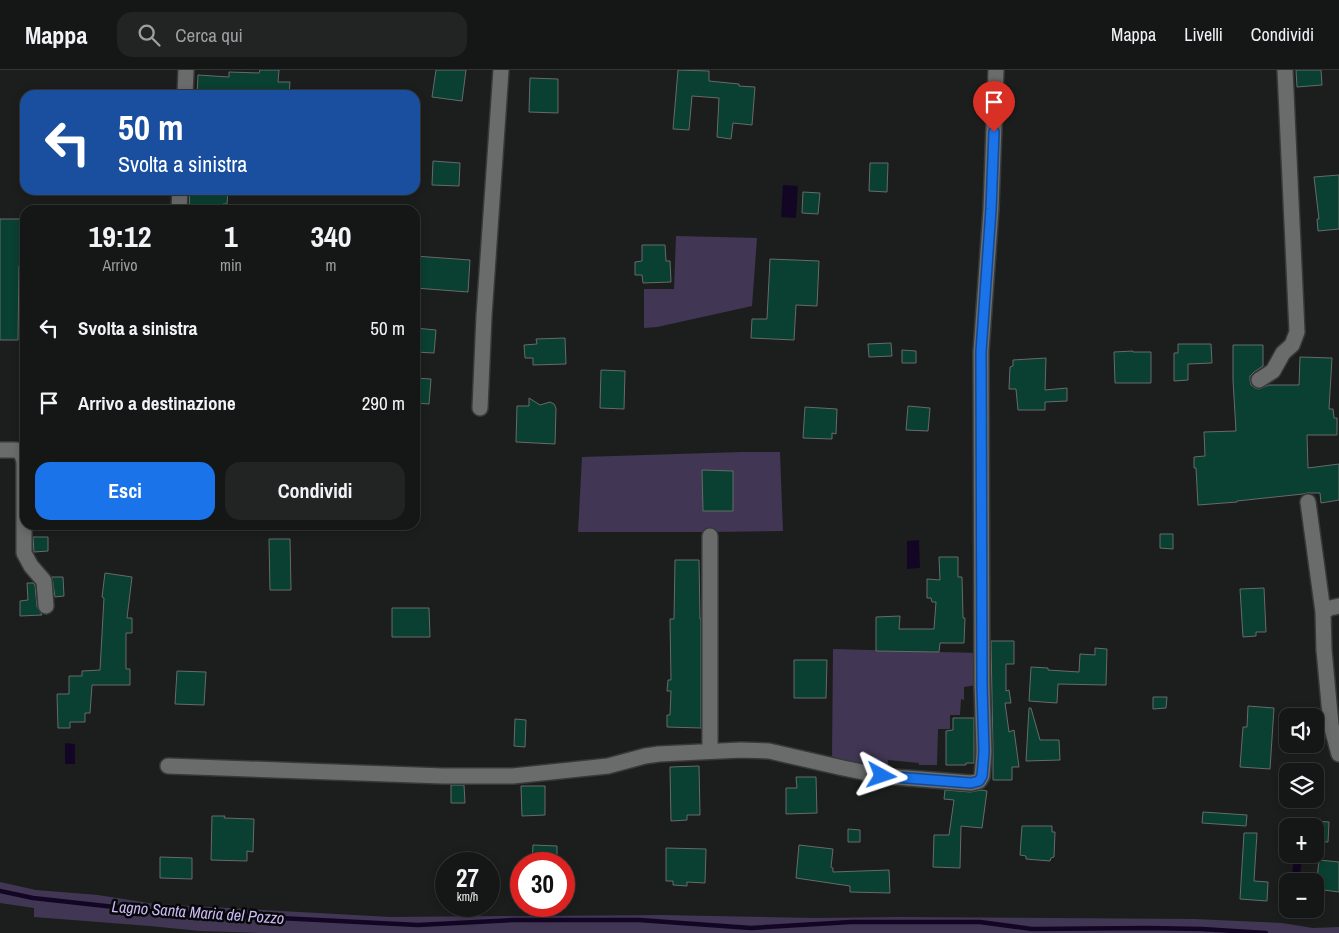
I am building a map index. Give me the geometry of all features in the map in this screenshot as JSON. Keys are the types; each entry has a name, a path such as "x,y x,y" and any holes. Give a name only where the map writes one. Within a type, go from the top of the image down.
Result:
{"street":[{"path":"185,90 186,70"},
{"path":"480,408 484,316 501,70"},
{"path":"168,766 443,776 513,776 608,766 659,754 741,750 769,751 882,776 971,783 979,781 982,776 984,752 982,686 981,352 991,209 996,70"},
{"path":"1259,380 1273,371 1282,353 1292,345 1297,332 1285,70"},
{"path":"0,450 16,450 20,452"},
{"path":"1308,502 1323,612 1324,650 1331,725 1339,754"},
{"path":"24,530 24,553 31,566 44,581 46,606"},
{"path":"710,536 710,751"},
{"path":"1323,612 1339,606"}],"shaded area":[{"path":"783,185 798,186 796,218 781,217"},
{"path":"676,236 757,238 752,306 657,327 644,328 644,289 674,289"},
{"path":"780,452 783,531 578,532 582,457"},
{"path":"919,540 920,568 907,569 907,541"},
{"path":"833,649 978,653 977,685 964,687 964,700 961,699 960,715 950,715 950,729 938,729 937,765 919,765 919,763 888,760 887,770 832,761"},
{"path":"65,743 75,744 75,764 65,764"},
{"path":"1293,863 1301,863 1300,873 1292,873"},
{"path":"0,882 36,890 98,895 155,904 391,917 660,915 816,918 1194,919 1282,923 1313,928 1339,927 1339,933 261,933 200,931 34,917 34,908 0,903"}],"building":[{"path":"260,70 279,70 278,82 290,82 289,90 197,90 198,75 229,77 229,72 259,73"},
{"path":"436,70 466,70 462,101 432,97"},
{"path":"678,70 709,71 709,81 755,87 752,125 733,123 731,139 717,137 719,98 692,96 689,130 673,129"},
{"path":"1296,70 1321,70 1322,85 1297,87"},
{"path":"530,78 558,79 558,113 529,112"},
{"path":"433,161 460,163 459,186 432,185"},
{"path":"870,163 888,163 887,192 869,191"},
{"path":"1339,175 1339,229 1318,231 1317,219 1319,219 1314,177"},
{"path":"803,192 820,193 818,214 802,213"},
{"path":"190,195 228,195 227,204 189,205"},
{"path":"0,219 20,219 18,340 0,340"},
{"path":"642,245 665,245 666,261 670,261 671,282 643,283 642,275 635,275 635,262 642,261"},
{"path":"420,256 470,260 468,292 420,288"},
{"path":"770,259 819,261 817,306 796,305 794,340 751,338 752,319 767,319"},
{"path":"420,328 436,330 434,353 420,352"},
{"path":"565,338 566,364 533,365 533,358 525,358 524,345 537,344 536,339"},
{"path":"891,343 892,356 869,357 868,344"},
{"path":"1178,344 1211,344 1212,363 1188,364 1188,380 1174,381 1174,353 1178,353"},
{"path":"1233,345 1263,345 1263,366 1250,376 1251,385 1259,389 1269,385 1299,385 1300,357 1332,358 1329,409 1333,409 1334,418 1337,418 1337,435 1307,435 1308,468 1339,464 1339,500 1321,503 1320,493 1307,493 1198,505 1194,457 1205,456 1204,432 1236,431"},
{"path":"902,350 916,351 916,363 902,363"},
{"path":"1114,352 1151,352 1151,383 1115,383"},
{"path":"1046,358 1045,390 1067,388 1067,401 1045,402 1045,410 1018,410 1016,389 1009,389 1010,367 1013,366 1013,360"},
{"path":"601,370 625,371 624,409 600,408"},
{"path":"420,378 431,379 429,404 420,403"},
{"path":"529,398 540,405 550,402 554,404 556,408 555,444 516,442 517,406 529,406"},
{"path":"908,406 930,408 928,431 906,430"},
{"path":"805,407 837,409 836,434 832,433 832,439 803,438"},
{"path":"702,470 733,471 733,511 703,511"},
{"path":"1160,534 1173,534 1173,549 1160,548"},
{"path":"33,537 48,537 48,551 34,552"},
{"path":"269,539 290,539 291,590 270,590"},
{"path":"939,557 958,557 958,577 962,577 963,618 965,618 964,643 940,643 939,652 876,651 876,617 900,616 899,629 934,629 936,602 932,602 931,598 927,598 927,579 940,580"},
{"path":"675,560 699,560 701,728 667,727 667,715 670,715 671,691 667,691 668,680 671,680 670,619 674,619"},
{"path":"105,573 132,577 127,618 132,618 132,633 126,633 126,669 130,669 130,685 92,685 90,713 85,713 85,722 70,722 70,728 58,728 57,694 69,694 69,676 82,676 82,671 100,670 104,598 102,597"},
{"path":"52,577 63,577 64,596 55,597"},
{"path":"27,583 35,585 37,607 42,615 20,616 20,601 28,600"},
{"path":"1264,588 1266,632 1256,632 1256,636 1243,637 1240,589"},
{"path":"392,608 429,608 430,637 392,637"},
{"path":"991,641 1014,641 1014,664 1006,664 1006,691 1009,690 1011,703 1005,703 1009,732 1014,730 1019,767 1012,767 1012,780 993,780"},
{"path":"1095,648 1107,649 1106,685 1058,684 1057,703 1029,701 1031,667 1079,672 1080,654 1095,655"},
{"path":"794,660 827,660 826,698 794,698"},
{"path":"177,671 206,672 204,705 175,704"},
{"path":"1153,697 1167,697 1166,708 1153,709"},
{"path":"1248,706 1274,708 1270,769 1240,767 1243,727 1247,727"},
{"path":"1029,708 1031,708 1040,740 1059,740 1060,760 1026,761"},
{"path":"953,718 974,718 974,763 946,765 946,731 953,730"},
{"path":"515,719 526,720 525,747 514,746"},
{"path":"699,766 700,815 687,815 687,820 671,821 670,767"},
{"path":"796,777 816,777 817,813 786,814 786,788 797,788"},
{"path":"451,785 464,785 465,803 451,803"},
{"path":"521,786 545,786 545,815 522,816"},
{"path":"945,790 987,791 982,828 961,826 960,868 933,867 934,835 949,835 954,800 944,799"},
{"path":"1203,812 1247,815 1246,826 1202,823"},
{"path":"212,816 254,819 253,852 247,851 247,861 211,860"},
{"path":"1324,822 1329,822 1328,842 1324,842"},
{"path":"1022,826 1052,826 1052,832 1055,832 1054,857 1050,861 1026,859 1026,856 1020,855"},
{"path":"848,829 860,830 860,842 848,842"},
{"path":"1244,833 1257,833 1254,881 1268,882 1267,901 1240,899"},
{"path":"533,845 557,846 557,852 533,852"},
{"path":"799,845 833,849 831,867 833,872 889,870 890,893 850,892 850,886 796,878"},
{"path":"666,848 706,849 705,883 687,882 687,886 673,885 673,881 666,881"},
{"path":"160,857 192,858 192,879 160,878"},
{"path":"1324,860 1339,862 1339,892 1324,890 1324,873 1318,873 1319,863 1324,863"}],"waterway":[{"name":"Lagno Santa Maria del Pozzo","path":"0,891 33,898 160,912 418,925 515,920 639,920 751,928 851,922 980,922 1032,929 1148,928 1266,933"}],"route":[{"path":"882,776 971,783 979,781 982,776 984,752 982,686 981,352 991,209 994,132"}]}
